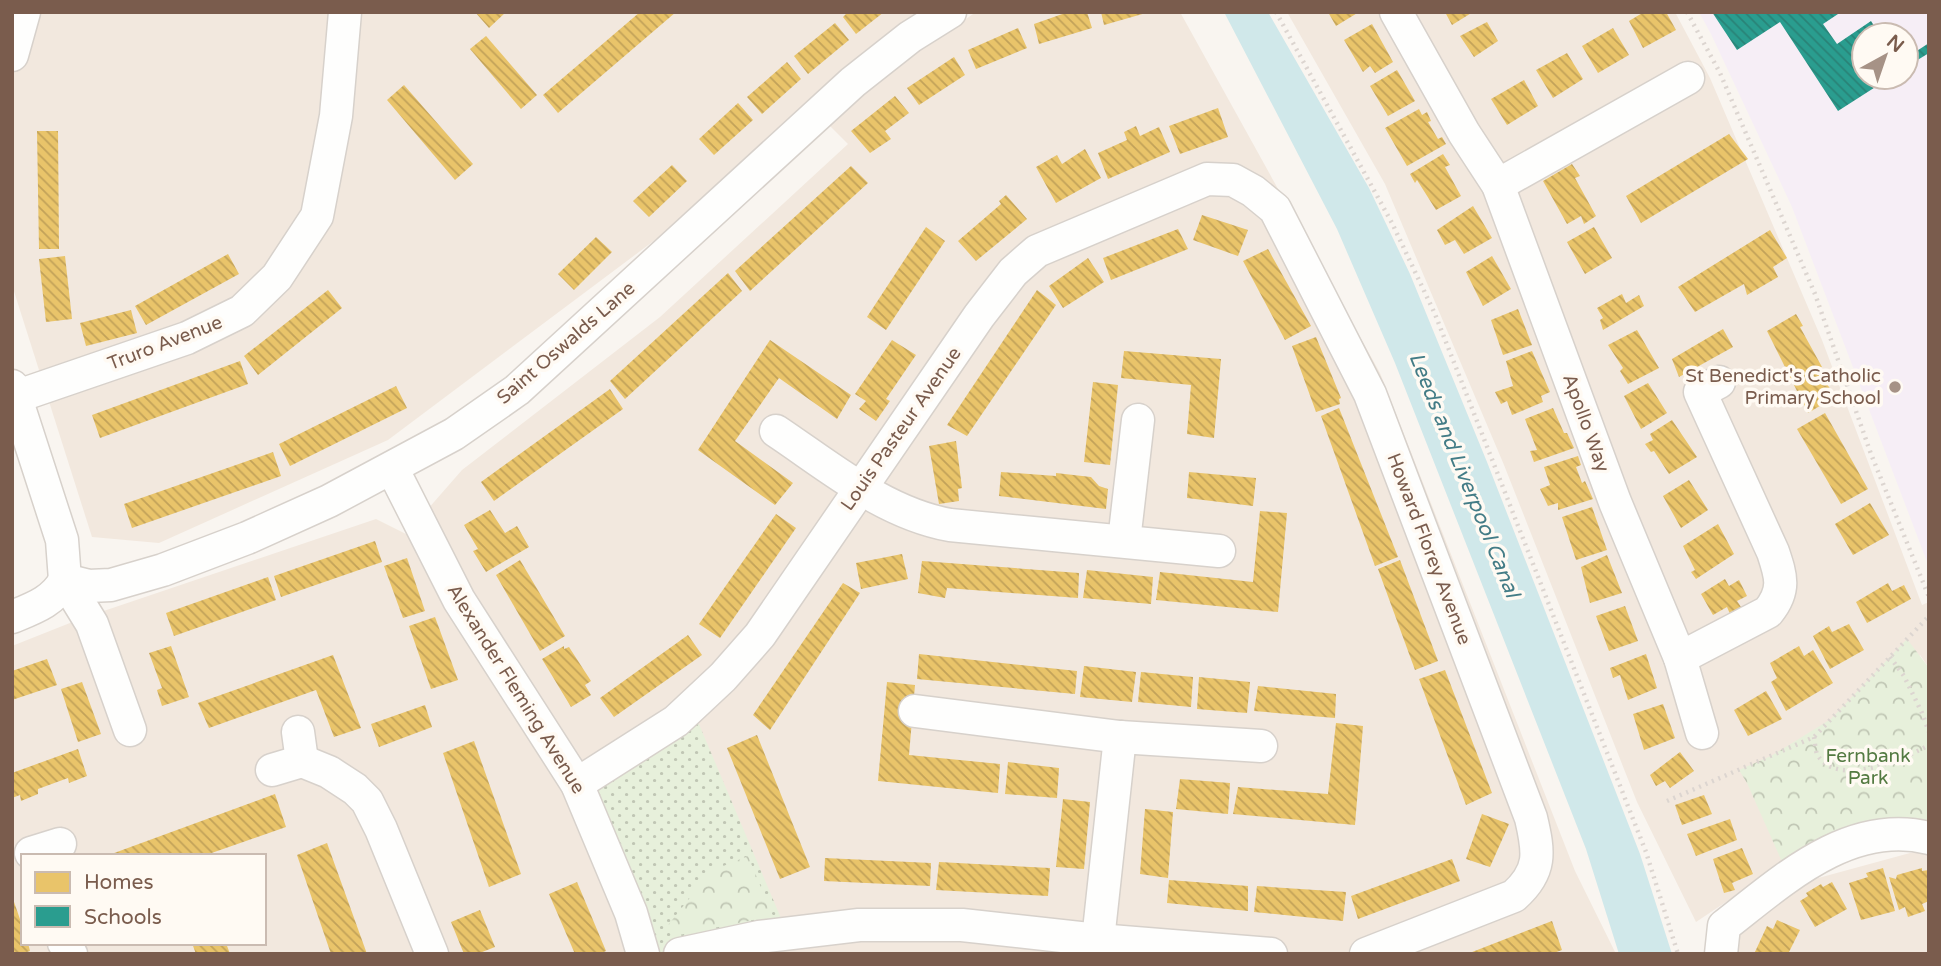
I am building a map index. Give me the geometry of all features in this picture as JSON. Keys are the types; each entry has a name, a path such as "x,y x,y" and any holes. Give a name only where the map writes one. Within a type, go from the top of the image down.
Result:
{"street":[{"path":"12,55 24,12"},
{"name":"Truro Avenue","path":"13,392 187,338 243,311 276,277 317,216 336,116 345,12"},
{"name":"Saint Oswalds Lane","path":"65,580 89,586 111,585 163,570 247,538 329,501 454,434 517,390 853,82 911,37 950,12"},
{"name":"Apollo Way","path":"1396,12 1464,133 1498,185 1615,502 1680,658 1702,733"},
{"path":"1498,185 1688,78"},
{"name":"Louis Pasteur Avenue","path":"577,784 676,720 723,677 760,635 988,305 1013,272 1037,251 1207,179 1233,180 1253,191 1275,209"},
{"name":"Howard Florey Avenue","path":"1275,209 1370,394 1531,818 1538,848 1535,869 1527,884 1514,896 1366,954"},
{"path":"1680,658 1768,612 1778,600 1782,577 1736,468 1700,392 1719,382"},
{"path":"13,392 62,540 65,580 92,624 130,730"},
{"path":"1125,526 1138,420"},
{"path":"776,431 860,488 910,516 924,520 950,525 1125,526 1156,544 1219,551"},
{"name":"Alexander Fleming Avenue","path":"392,468 459,600 577,784 631,913 643,954"},
{"path":"12,617 46,602 59,593 65,580"},
{"path":"915,711 1120,737 1261,746"},
{"path":"1098,940 1120,737"},
{"path":"290,754 329,772 355,789 367,802 381,829 432,954"},
{"path":"1715,931 1776,884 1842,846 1897,834 1929,838"},
{"path":"680,954 761,946 859,925 962,925 1098,940 1271,954"}],"path":[{"path":"1276,12 1392,223 1434,314 1646,852 1678,954"},
{"path":"1687,12 1720,73 1815,294 1871,454 1929,597"},
{"path":"1667,801 1814,737 1929,616"},
{"path":"1890,657 1904,676 1929,732"},
{"path":"1814,737 1816,753 1828,766 1846,771 1894,761 1929,745"}],"shaded area":[{"path":"12,12 933,12 675,225 388,440 159,543 92,537 12,285"},
{"path":"976,12 1180,12 1380,373 1575,871 1616,954 660,954 758,933 648,954 12,954 12,646 80,619 376,519 406,534 462,470 660,317 848,144 822,118"},
{"path":"1287,12 1675,12 1710,78 1822,340 1922,605 1929,602 1929,668 1920,655 1783,864 1696,922 1637,802 1504,465 1385,184"},
{"name":"St Benedict's Catholic Primary School","path":"1699,12 1929,12 1929,567 1792,207"},
{"path":"1921,850 1929,851 1929,954 1705,954 1774,890"}],"green space":[{"name":"Fernbank Park","path":"1907,639 1929,668 1929,826 1783,864 1739,770 1771,756 1831,719"},
{"path":"693,710 786,930 648,954 585,787"},
{"path":"748,856 773,916 674,936 665,929 711,871"}],"water":[{"name":"Leeds and Liverpool Canal","path":"1224,12 1268,12 1369,188 1410,274 1487,462 1640,854 1672,954 1619,954 1586,849 1395,363 1337,229"}],"building: Homes":[{"path":"475,12 506,12 489,28"},
{"path":"640,12 676,12 558,113 543,95"},
{"path":"848,12 884,12 856,34 843,17"},
{"path":"1068,12 1087,12 1092,28 1039,44 1034,24"},
{"path":"1101,12 1146,12 1146,13 1104,25"},
{"path":"1328,12 1359,12 1336,26"},
{"path":"1445,12 1473,12 1452,25"},
{"path":"1644,12 1666,12 1676,30 1643,48 1629,21"},
{"path":"1487,22 1498,41 1474,57 1460,36"},
{"path":"835,23 849,40 808,74 794,56"},
{"path":"1372,24 1393,62 1375,73 1370,66 1363,72 1344,40"},
{"path":"1018,28 1027,48 976,69 968,50"},
{"path":"1613,28 1629,55 1598,73 1582,46"},
{"path":"486,36 537,95 521,109 470,49"},
{"path":"1567,53 1583,79 1553,98 1536,70"},
{"path":"954,57 965,75 919,105 907,88"},
{"path":"787,62 801,79 762,114 747,97"},
{"path":"1397,70 1415,101 1388,116 1370,86"},
{"path":"1524,80 1538,106 1507,125 1491,99"},
{"path":"404,85 473,164 455,180 387,100"},
{"path":"895,96 909,113 885,131 891,139 870,153 851,131"},
{"path":"738,103 753,120 714,155 699,139"},
{"path":"1218,108 1228,137 1180,154 1169,126"},
{"path":"1419,109 1422,115 1427,112 1431,121 1428,122 1438,139 1442,137 1446,144 1407,166 1385,128"},
{"path":"1136,126 1140,136 1159,127 1170,152 1108,179 1098,153 1127,140 1124,132"},
{"path":"37,131 58,131 59,249 39,249"},
{"path":"1729,134 1748,159 1641,223 1626,196"},
{"path":"1085,149 1101,178 1056,203 1036,167 1057,155 1062,164"},
{"path":"1443,154 1450,165 1445,167 1461,196 1436,210 1417,180 1415,183 1410,174"},
{"path":"1572,164 1580,176 1575,178 1596,216 1584,224 1581,216 1567,224 1543,181"},
{"path":"672,165 687,181 649,217 633,201"},
{"path":"851,166 868,183 750,291 735,271"},
{"path":"1006,195 1027,219 976,261 958,241 1001,204 999,201"},
{"path":"1473,206 1492,238 1464,254 1455,240 1445,245 1437,230"},
{"path":"1202,215 1248,230 1238,256 1193,240"},
{"path":"926,227 945,241 886,330 867,317"},
{"path":"1594,227 1612,258 1585,274 1567,242"},
{"path":"1178,229 1188,249 1111,280 1103,258"},
{"path":"1770,230 1787,258 1773,267 1778,277 1747,295 1744,284 1695,312 1678,287"},
{"path":"596,237 612,252 574,290 558,274"},
{"path":"1268,249 1311,326 1285,340 1243,261"},
{"path":"228,254 239,274 146,325 135,306"},
{"path":"65,256 72,319 46,322 39,259"},
{"path":"1492,256 1511,289 1483,306 1466,272"},
{"path":"1088,258 1104,282 1063,308 1049,286"},
{"path":"728,273 742,291 625,399 610,381"},
{"path":"328,290 342,308 258,375 244,356"},
{"path":"1037,290 1056,305 967,436 947,425"},
{"path":"1622,294 1626,303 1639,295 1644,306 1603,330 1600,320 1603,318 1597,308"},
{"path":"1518,309 1532,345 1503,355 1491,320"},
{"path":"131,310 137,333 86,346 80,323"},
{"path":"1796,314 1803,326 1800,327 1822,367 1818,369 1835,397 1808,413 1767,331"},
{"path":"1723,329 1733,347 1679,377 1672,359"},
{"path":"1637,330 1659,368 1628,384 1620,371 1623,368 1608,345"},
{"path":"1316,337 1341,398 1340,404 1316,412 1292,346"},
{"path":"770,340 851,395 837,419 779,378 735,441 793,483 775,505 698,450"},
{"path":"892,340 916,355 886,399 890,401 876,421 859,409 866,401 855,394"},
{"path":"1124,351 1221,359 1214,438 1187,434 1191,385 1121,378"},
{"path":"1532,351 1550,392 1541,396 1543,402 1512,415 1507,401 1501,404 1495,392 1513,386 1506,361"},
{"path":"240,361 248,384 100,438 92,415"},
{"path":"1093,382 1118,385 1110,465 1084,462"},
{"path":"1648,383 1667,413 1641,429 1624,396"},
{"path":"396,386 407,408 290,466 279,444"},
{"path":"610,389 623,409 494,501 481,482"},
{"path":"1339,408 1398,557 1375,566 1321,416"},
{"path":"1553,408 1574,448 1534,462 1530,451 1537,450 1525,419"},
{"path":"1825,413 1868,489 1841,504 1797,429"},
{"path":"1672,420 1697,457 1669,474 1654,451 1651,452 1645,444 1653,440 1650,434"},
{"path":"956,441 962,488 958,489 959,501 939,504 929,446"},
{"path":"273,452 281,476 132,528 124,504"},
{"path":"1578,456 1581,465 1576,467 1582,483 1585,481 1593,499 1558,510 1558,503 1548,506 1540,489 1550,485 1544,467"},
{"path":"1001,472 1091,477 1099,486 1108,489 1106,509 999,496"},
{"path":"1189,472 1256,478 1253,506 1187,498"},
{"path":"1689,480 1708,510 1681,528 1663,496"},
{"path":"1870,503 1889,535 1853,555 1835,524"},
{"path":"1592,507 1607,550 1576,560 1562,517"},
{"path":"490,510 505,533 517,526 529,547 486,572 473,551 478,549 464,525"},
{"path":"1260,511 1287,513 1278,612 1156,600 1160,572 1253,582"},
{"path":"776,514 796,528 720,638 699,624"},
{"path":"1718,524 1734,554 1696,579 1691,572 1695,570 1683,546"},
{"path":"375,541 382,562 281,597 274,576"},
{"path":"902,554 908,579 861,589 856,563"},
{"path":"1607,555 1622,593 1590,603 1581,567"},
{"path":"407,558 425,611 403,618 384,566"},
{"path":"520,560 565,636 540,651 496,575"},
{"path":"1400,560 1438,661 1415,670 1378,569"},
{"path":"922,561 1079,573 1078,598 947,588 945,598 918,593"},
{"path":"1087,570 1153,577 1151,604 1083,598"},
{"path":"268,577 276,600 174,636 166,613"},
{"path":"1725,579 1729,586 1739,580 1747,596 1737,601 1741,607 1730,614 1727,607 1713,615 1701,594"},
{"path":"843,583 860,593 770,730 753,715"},
{"path":"1888,583 1892,591 1904,585 1911,599 1867,623 1856,602"},
{"path":"1625,606 1638,641 1609,651 1596,616"},
{"path":"435,617 458,680 431,689 409,626"},
{"path":"1849,624 1864,650 1830,669 1813,636 1829,626 1832,632"},
{"path":"688,635 702,655 614,717 600,698"},
{"path":"171,646 189,697 162,706 157,690 162,688 149,653"},
{"path":"564,646 564,649 569,647 591,681 585,685 591,695 571,707 542,659"},
{"path":"1799,646 1804,656 1813,650 1833,683 1786,711 1771,682 1777,678 1770,663"},
{"path":"919,654 1077,671 1075,694 917,679"},
{"path":"1646,654 1657,688 1628,700 1620,675 1613,678 1610,668"},
{"path":"333,655 361,728 334,737 316,690 209,728 198,703"},
{"path":"47,659 57,685 12,700 12,671"},
{"path":"1084,666 1136,672 1132,702 1080,697"},
{"path":"1445,670 1492,793 1466,805 1419,679"},
{"path":"1141,672 1193,677 1191,707 1138,702"},
{"path":"1199,677 1250,682 1247,713 1197,709"},
{"path":"82,682 101,734 78,742 61,689"},
{"path":"887,682 915,685 909,755 1000,764 998,793 878,781"},
{"path":"1258,686 1336,694 1335,718 1254,711"},
{"path":"1766,691 1782,719 1748,736 1734,710"},
{"path":"1663,704 1675,738 1644,750 1633,714"},
{"path":"425,705 432,727 379,747 371,724"},
{"path":"1336,723 1363,726 1355,825 1233,814 1238,787 1328,794"},
{"path":"757,735 810,867 780,879 727,748"},
{"path":"474,741 521,874 489,887 443,753"},
{"path":"78,749 87,776 69,783 68,778 38,789 38,794 21,801 20,795 12,798 12,773"},
{"path":"1680,752 1694,771 1670,788 1665,781 1656,786 1650,775"},
{"path":"1008,762 1059,768 1057,798 1005,794"},
{"path":"1180,779 1230,783 1228,814 1176,809"},
{"path":"275,794 286,827 209,854 111,854"},
{"path":"1704,795 1712,814 1682,825 1675,805"},
{"path":"1063,799 1090,802 1084,869 1056,867"},
{"path":"1145,809 1173,812 1168,878 1140,874"},
{"path":"1482,814 1509,824 1490,867 1466,859"},
{"path":"1730,819 1737,840 1696,856 1687,834"},
{"path":"327,843 367,954 331,954 297,855"},
{"path":"1742,848 1753,874 1732,883 1735,890 1724,893 1713,859"},
{"path":"825,858 931,863 930,886 824,881"},
{"path":"1452,859 1460,881 1358,919 1351,896"},
{"path":"939,862 1050,868 1048,896 936,890"},
{"path":"1883,868 1895,911 1861,920 1849,883 1868,877 1866,873"},
{"path":"1922,868 1922,871 1929,870 1929,901 1922,904 1925,911 1908,917 1905,907 1899,910 1889,877 1896,879 1897,875"},
{"path":"1169,880 1248,886 1248,911 1167,903"},
{"path":"577,882 606,951 599,954 575,954 549,894"},
{"path":"1832,882 1847,909 1815,927 1800,901 1808,896 1806,893 1821,884 1823,887"},
{"path":"1257,886 1346,892 1343,921 1254,912"},
{"path":"12,896 21,922 21,945 28,945 30,951 12,954"},
{"path":"480,910 495,947 477,954 464,954 451,922"},
{"path":"1777,920 1800,930 1788,954 1754,954 1767,926 1773,929"},
{"path":"1552,921 1562,950 1551,954 1467,954"},
{"path":"193,945 227,945 230,954 196,954"}],"building: Schools":[{"path":"1712,12 1841,12 1823,24 1837,44 1850,35 1850,91 1869,91 1838,111 1780,22 1737,50"},
{"path":"1929,43 1929,53 1920,58 1920,49"}],"place":[{"name":"St Benedict's Catholic Primary School","path":"1895,387"}]}
